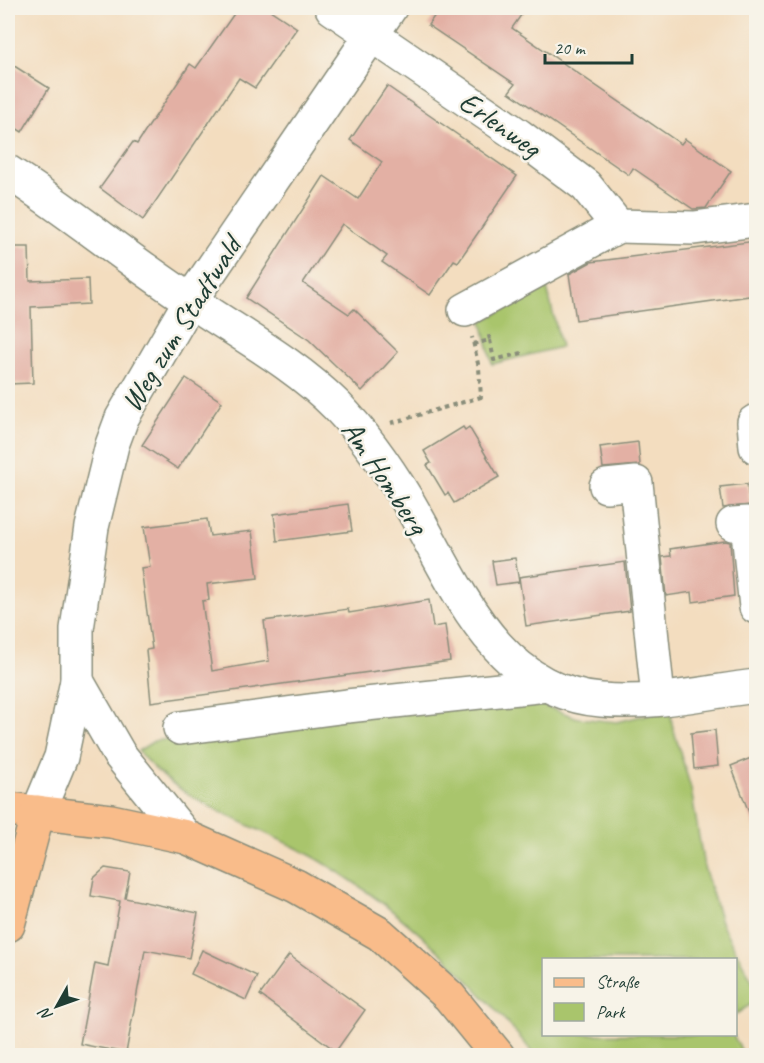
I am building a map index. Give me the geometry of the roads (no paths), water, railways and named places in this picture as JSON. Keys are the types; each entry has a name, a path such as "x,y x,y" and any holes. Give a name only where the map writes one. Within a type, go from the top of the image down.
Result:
{"main road":[{"path":"8,925 23,810 111,821 186,837 296,886 380,934 449,996 498,1056"}],"street":[{"name":"Erlenweg","path":"332,8 518,135 586,186 618,226"},
{"name":"Weg zum Stadtwald","path":"23,810 61,757 77,681 77,629 92,527 114,439 122,418 190,301 390,8"},
{"name":"Am Homberg","path":"8,172 190,301 270,351 313,384 338,407 365,439 406,500 454,589 477,622 513,660 547,685 599,700 658,698 756,686"},
{"path":"465,310 618,226 694,228 756,220"},
{"path":"756,421 754,422 756,447"},
{"path":"606,486 636,483 658,698"},
{"path":"733,525 747,522 756,607"},
{"name":"Weg zum Stadtwald","path":"77,681 118,754 186,837"},
{"name":"Am Homberg","path":"180,728 347,706 547,685"}]}
